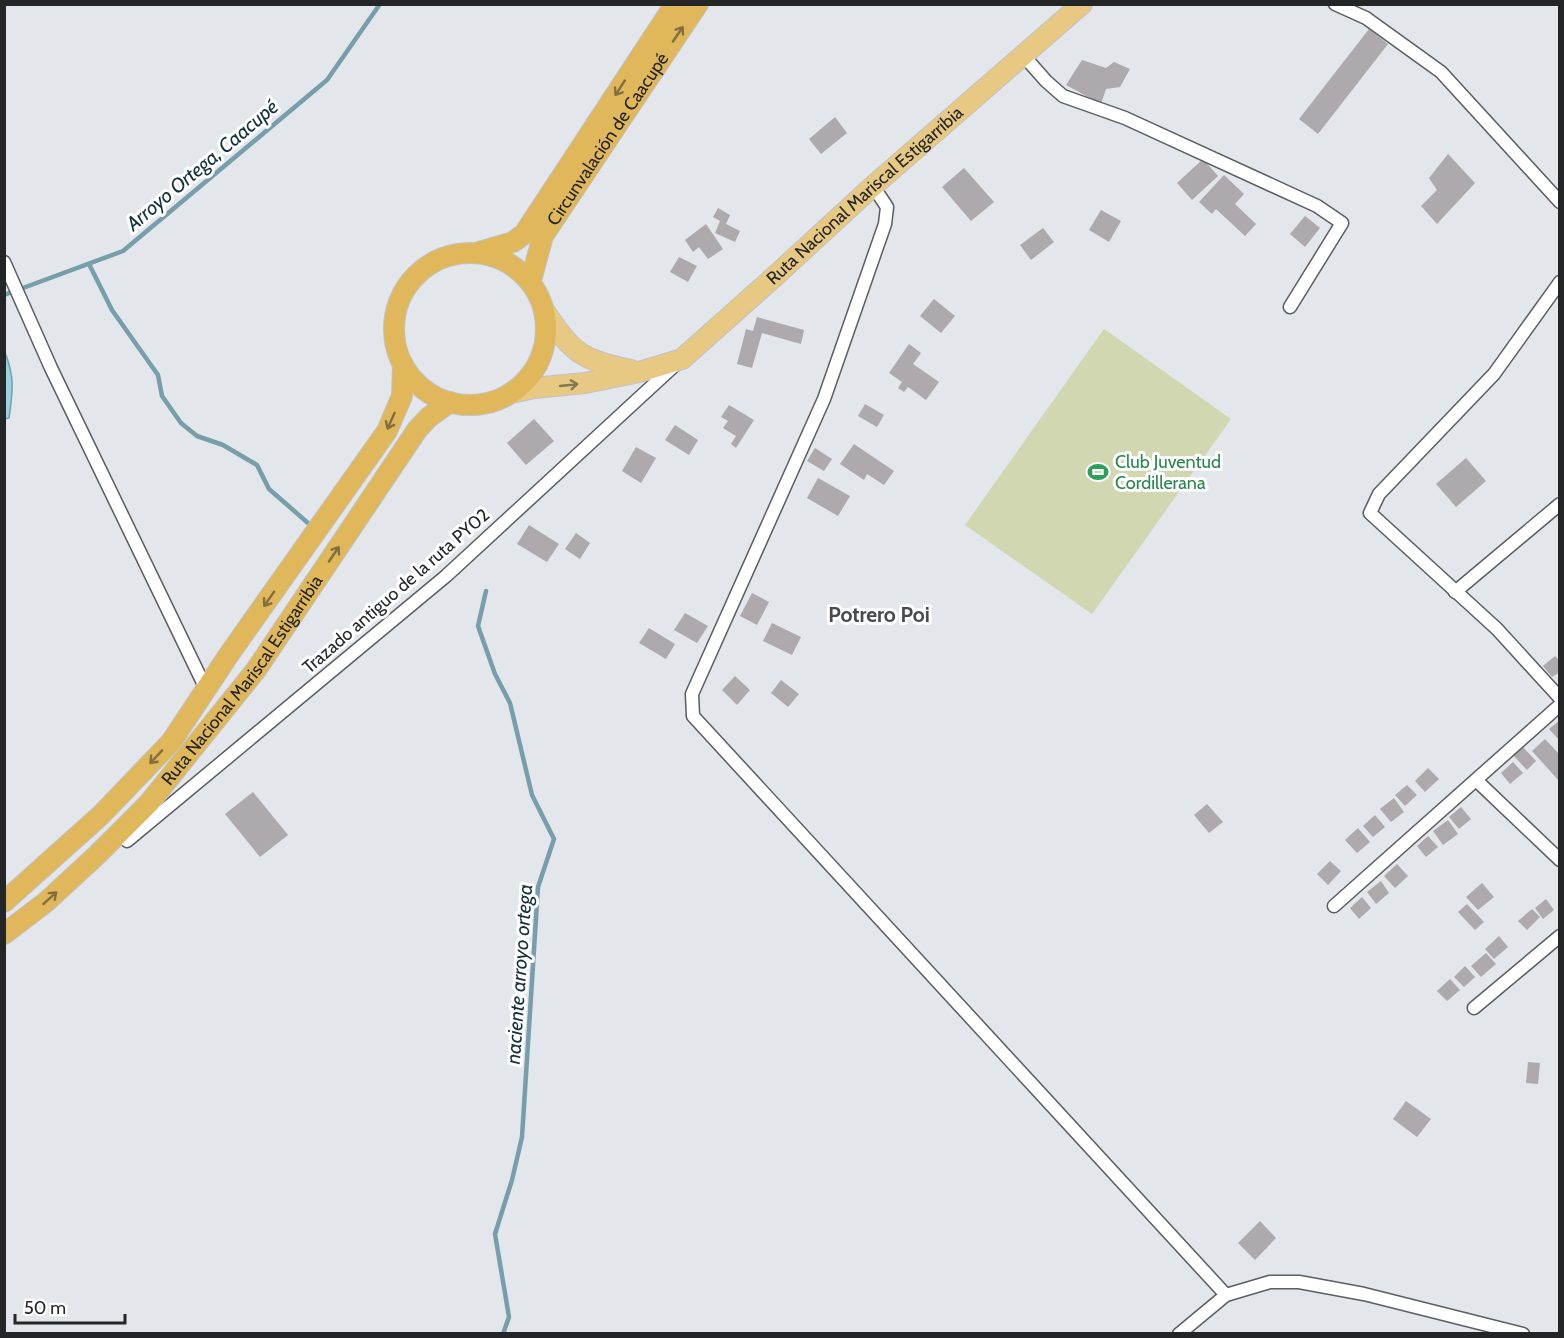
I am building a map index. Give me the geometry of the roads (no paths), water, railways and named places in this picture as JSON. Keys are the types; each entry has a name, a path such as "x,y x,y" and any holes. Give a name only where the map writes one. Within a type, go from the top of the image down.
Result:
{"highway":[{"name":"Circunvalación de Caacupé","path":"479,252 513,242 524,234 675,4"},
{"name":"Circunvalación de Caacupé","path":"531,280 543,236 698,4"},
{"path":"466,252 479,252 509,262 531,280 545,312 546,343 534,372 511,393 492,402 471,405 450,402 431,394 415,381 403,365 395,341 395,315 404,291 420,272 441,258 466,252"},
{"name":"Ruta Nacional Mariscal Estigarribia","path":"4,902 101,816 171,742 387,431 402,396 403,365"},
{"name":"Ruta Nacional Mariscal Estigarribia","path":"4,934 46,902 149,803 256,670 417,430 450,402"}],"main road":[{"name":"Ruta Nacional Mariscal Estigarribia","path":"511,393 534,388 585,383 639,372 682,359 873,186 1082,4"},
{"path":"545,312 564,338 585,358 639,372"}],"street":[{"path":"1335,4 1366,18 1441,72 1560,202"},
{"path":"1023,55 1063,96 1125,118 1317,206 1342,223 1290,307"},
{"path":"873,186 887,207 885,224 824,399 692,694 693,716 1226,1295"},
{"path":"4,262 51,368 206,689"},
{"path":"1560,282 1494,374 1379,494 1370,513 1497,629 1560,698"},
{"name":"Trazado antiguo de la ruta PY02","path":"127,841 446,576 682,359"},
{"path":"1455,592 1560,504"},
{"path":"1334,906 1560,705"},
{"path":"1476,780 1560,860"},
{"path":"1474,1008 1559,938"},
{"path":"1179,1334 1226,1295 1270,1282 1299,1282 1364,1294 1523,1334"}],"water":[{"path":"4,350 12,384 9,418 5,419"}],"waterway":[{"name":"Arroyo Ortega, Caacupé","path":"4,295 123,251 327,80 380,4"},
{"name":"naciente arroyo ortega","path":"89,264 112,310 158,375 162,396 181,423 197,436 223,445 257,465 269,489 308,523"},
{"name":"naciente arroyo ortega","path":"486,591 478,626 495,674 510,703 532,795 554,839 538,887 522,1137 512,1180 495,1234 509,1317 503,1334"}],"place":[{"name":"Club Juventud Cordillerana","path":"1098,472"}],"district":[{"name":"Potrero Poi","path":"879,615"}]}
